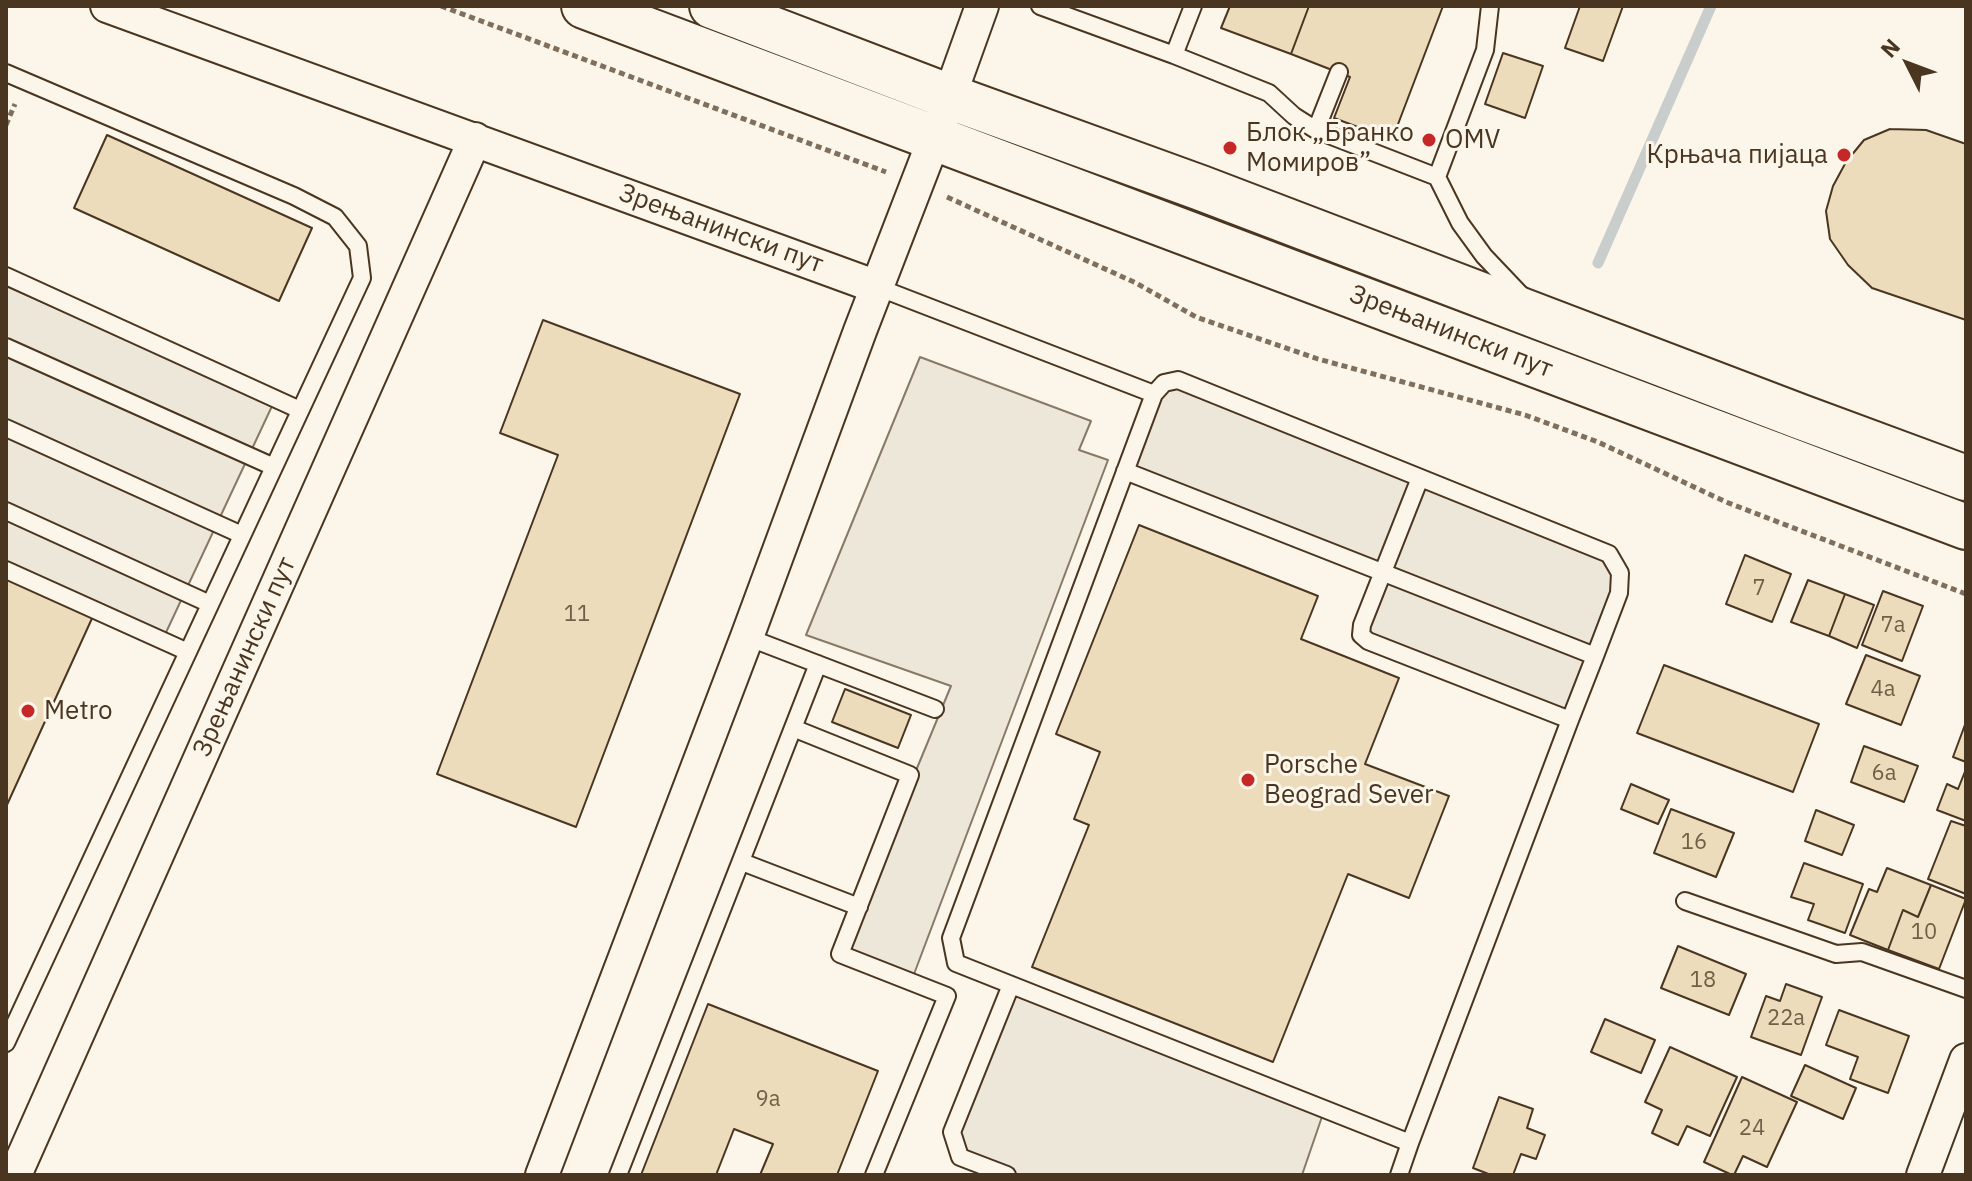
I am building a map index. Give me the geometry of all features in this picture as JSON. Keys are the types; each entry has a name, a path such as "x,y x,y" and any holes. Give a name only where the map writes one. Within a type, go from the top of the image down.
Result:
{"main road":[{"name":"Зрењанински пут","path":"584,6 1966,527"},
{"name":"Зрењанински пут","path":"712,6 1966,478"}],"street":[{"name":"Зрењанински пут","path":"107,6 877,287"},
{"path":"542,1175 982,6"},
{"name":"Зрењанински пут","path":"15,1175 475,139"},
{"path":"1923,1175 1966,1060"}],"lane":[{"path":"1040,6 1269,93 1294,116 1316,130 1437,177 1460,223 1484,256 1546,320"},
{"path":"1174,55 1193,6"},
{"path":"1437,177 1485,50 1490,6"},
{"path":"1316,130 1339,72"},
{"path":"6,73 294,196 335,217 358,246 362,278 6,1043"},
{"path":"6,276 300,410"},
{"path":"877,287 1154,394"},
{"path":"6,347 274,467"},
{"path":"1399,1175 1619,593 1620,573 1609,554 1178,380 1164,383 1154,394 951,938 956,963 1410,1143"},
{"path":"6,428 242,535"},
{"path":"1125,471 1595,656"},
{"path":"1420,478 1362,625 1361,635 1368,641 1570,720"},
{"path":"6,511 210,604"},
{"path":"6,570 188,652"},
{"path":"747,637 935,709"},
{"path":"618,1175 818,664"},
{"path":"793,728 910,775 840,954 947,996 874,1175"},
{"path":"742,862 859,907"},
{"path":"1685,901 1836,954 1862,952 1966,989"},
{"path":"1007,1175 960,1157 952,1132 1011,985"}],"path":[{"path":"441,6 916,183 1136,283 1196,317 1318,359 1525,415 1598,442 1726,502 1966,594"}],"shaded area":[{"path":"6,286 273,404 162,641 6,571"},
{"path":"920,357 1091,421 1079,450 1108,460 911,982 840,954 951,686 806,635"},
{"path":"1164,383 1609,554 1620,573 1570,720 1361,635 1381,573 1125,471"},
{"path":"1011,985 1325,1108 1302,1175 1007,1175 960,1157 952,1132"}],"building":[{"path":"1230,6 1309,6 1291,54 1221,28"},
{"path":"1309,6 1443,6 1392,140 1334,118 1350,77 1291,54"},
{"path":"1580,6 1623,6 1603,61 1565,48"},
{"path":"1503,53 1543,66 1525,118 1485,104"},
{"path":"1890,129 1926,130 1966,144 1966,320 1872,288 1848,265 1830,239 1826,211 1833,186 1846,162 1864,140"},
{"path":"107,135 312,228 279,301 74,208"},
{"path":"543,320 740,394 576,827 437,774 558,455 500,433"},
{"name":"Porsche Beograd Sever","path":"1139,525 1318,596 1301,639 1399,678 1365,764 1449,796 1409,898 1348,874 1273,1062 1032,967 1089,825 1074,819 1100,752 1056,734"},
{"path":"1745,555 1791,574 1772,622 1726,604"},
{"name":"Metro","path":"6,575 94,614 6,807"},
{"path":"1808,580 1845,594 1829,636 1791,622"},
{"path":"1883,591 1923,606 1902,661 1862,645"},
{"path":"1845,594 1874,605 1857,648 1829,636"},
{"path":"1866,655 1920,676 1901,725 1846,704"},
{"path":"1664,665 1819,724 1793,792 1637,733"},
{"path":"845,689 911,715 898,748 832,722"},
{"path":"1966,722 1966,762 1953,757"},
{"path":"1864,746 1918,766 1904,802 1851,782"},
{"path":"1966,769 1966,821 1937,810 1947,784 1958,789"},
{"path":"1631,784 1669,800 1658,824 1621,809"},
{"path":"1671,809 1734,833 1716,877 1654,853"},
{"path":"1816,810 1854,825 1842,855 1805,841"},
{"path":"1951,821 1966,826 1966,894 1928,879"},
{"path":"1804,863 1863,884 1845,933 1808,920 1814,904 1791,897"},
{"path":"1887,868 1931,885 1918,917 1903,910 1888,950 1850,935 1869,889 1877,892"},
{"path":"1931,885 1966,899 1939,969 1888,950 1903,910 1918,917"},
{"path":"1678,946 1746,974 1729,1015 1661,988"},
{"path":"1786,984 1822,997 1801,1055 1751,1037 1766,996 1780,1001"},
{"path":"708,1004 878,1071 837,1175 760,1175 773,1144 734,1129 716,1175 641,1175"},
{"path":"1839,1010 1909,1036 1888,1093 1850,1079 1858,1057 1826,1045"},
{"path":"1605,1019 1655,1040 1641,1073 1591,1052"},
{"path":"1670,1047 1737,1077 1710,1136 1687,1126 1678,1145 1652,1133 1662,1110 1645,1102"},
{"path":"1805,1065 1856,1088 1843,1119 1791,1096"},
{"path":"1742,1077 1797,1102 1767,1167 1743,1156 1732,1175 1704,1162"},
{"path":"1499,1097 1533,1109 1527,1128 1545,1135 1536,1159 1521,1154 1513,1175 1491,1175 1473,1168"}],"waterway":[{"path":"1598,263 1711,6"}],"place":[{"name":"OMV","path":"1429,140"},
{"name":"Блок „Бранко Момиров”","path":"1230,148"},
{"name":"Крњача пијаца","path":"1844,155"},
{"name":"Metro","path":"28,711"},
{"name":"Porsche Beograd Sever","path":"1248,780"}]}
